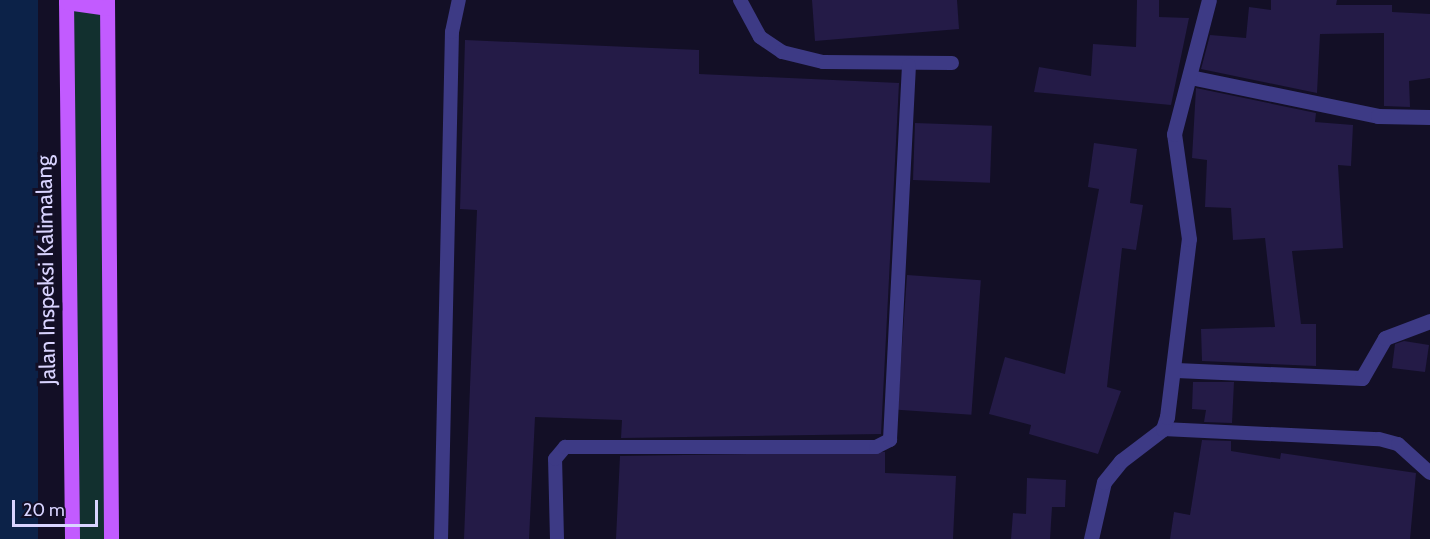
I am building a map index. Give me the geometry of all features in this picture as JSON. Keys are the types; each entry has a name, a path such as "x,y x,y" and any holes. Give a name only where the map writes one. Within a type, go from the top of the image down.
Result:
{"main road":[{"path":"66,1 107,4 111,539"},
{"name":"Jalan Inspeksi Kalimalang","path":"66,1 72,539"}],"street":[{"path":"1091,539 1096,499 1111,471 1163,429 1176,370 1189,239 1174,134 1209,0"},
{"path":"1190,77 1378,116 1430,117"},
{"path":"1176,370 1362,378 1385,338 1430,321"}],"lane":[{"path":"441,539 452,32 459,0"},
{"path":"741,0 760,37 782,52 823,62 909,65 952,63"},
{"path":"556,539 555,459 565,447 876,447 890,441 909,65"},
{"path":"1163,429 1379,439 1398,444 1430,473"}],"green space":[{"path":"66,0 107,0 107,539 66,539"}],"water":[{"path":"0,0 38,0 38,539 0,539"}],"building":[{"path":"812,0 957,0 959,29 815,41"},
{"path":"1137,0 1159,0 1159,17 1189,18 1171,105 1034,92 1039,67 1091,76 1093,44 1136,47"},
{"path":"1271,0 1337,0 1336,5 1392,5 1392,12 1430,14 1430,78 1409,81 1410,107 1384,106 1384,33 1320,34 1317,93 1201,69 1210,35 1246,38 1249,7 1271,10"},
{"path":"465,40 699,50 699,74 899,83 881,434 621,438 622,420 535,417 529,539 464,539 477,210 460,209"},
{"path":"1196,88 1316,113 1315,122 1353,125 1351,166 1338,165 1343,248 1292,251 1301,324 1316,324 1316,366 1202,361 1201,329 1275,327 1265,238 1233,240 1231,208 1205,207 1207,160 1192,158"},
{"path":"915,123 992,126 990,183 913,180"},
{"path":"1094,143 1137,149 1130,203 1143,205 1136,250 1122,248 1107,387 1121,391 1098,454 1029,434 1031,425 989,414 1005,357 1065,374 1099,189 1088,187"},
{"path":"907,275 981,280 971,415 898,410"},
{"path":"1404,341 1429,345 1425,372 1392,368 1395,344"},
{"path":"1193,382 1234,382 1232,423 1204,422 1206,410 1192,409"},
{"path":"1202,440 1231,441 1231,451 1280,459 1281,453 1416,473 1410,539 1170,539 1174,512 1190,515"},
{"path":"885,452 885,473 956,476 953,539 616,539 620,456"},
{"path":"1027,478 1066,480 1065,507 1052,507 1050,539 1011,539 1013,513 1026,514"}]}
